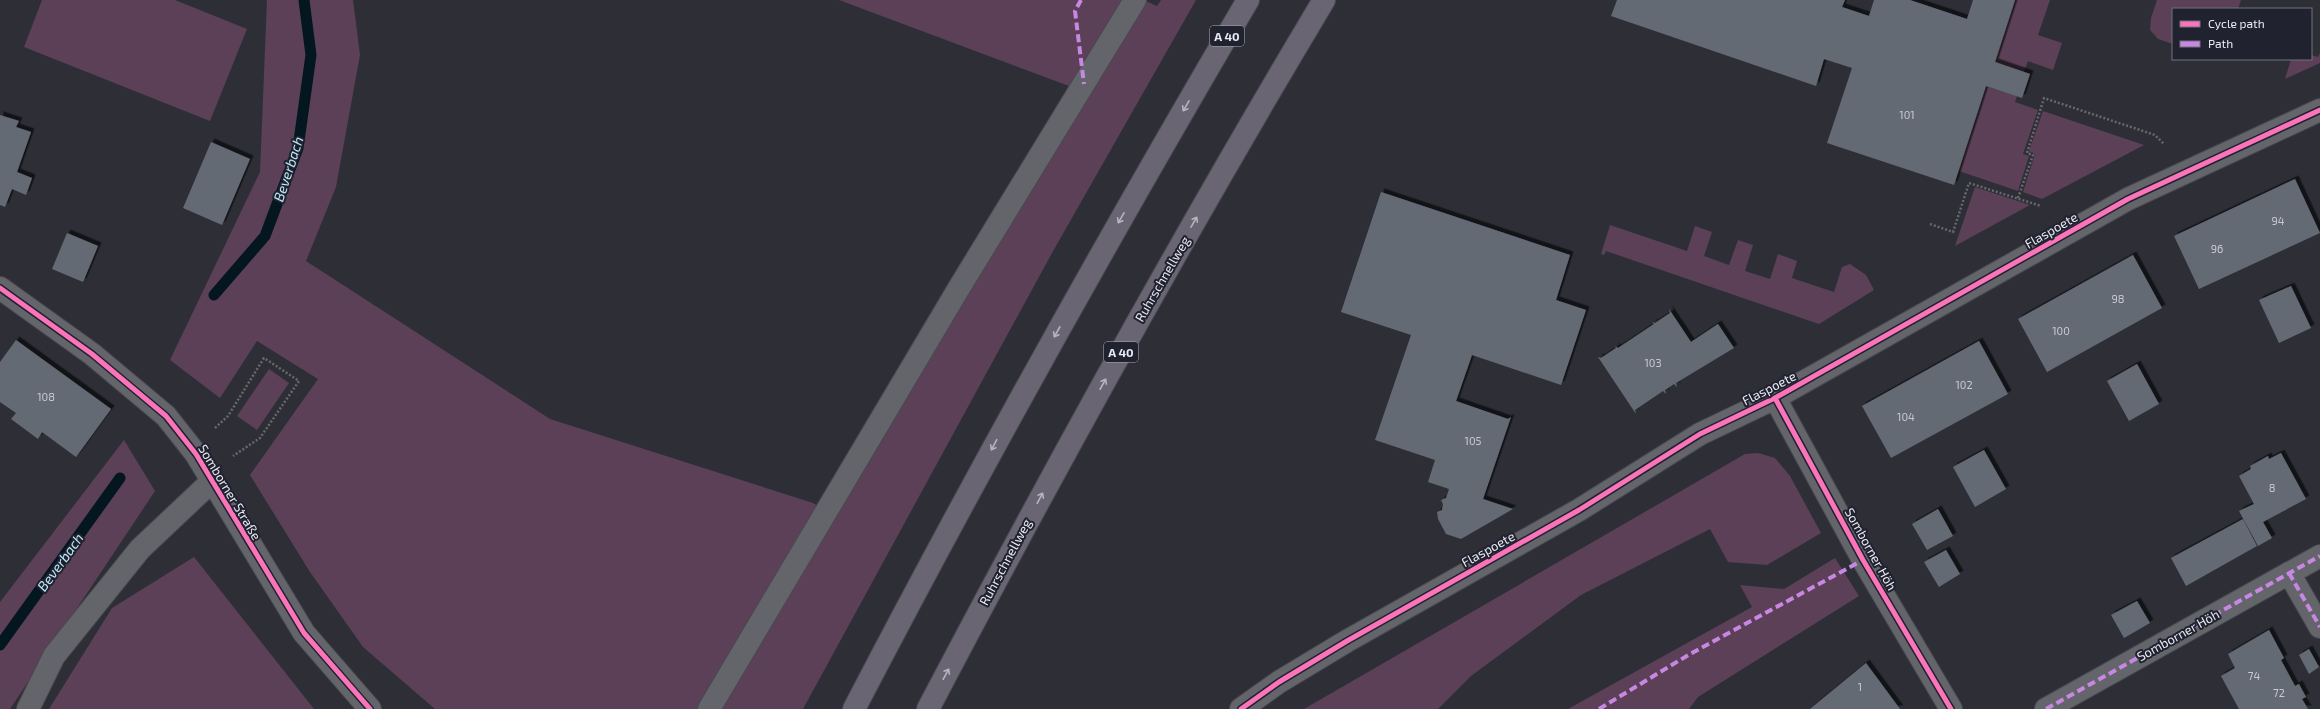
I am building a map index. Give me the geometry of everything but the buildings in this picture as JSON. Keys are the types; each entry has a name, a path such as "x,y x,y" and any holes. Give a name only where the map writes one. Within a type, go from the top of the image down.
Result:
{"highway":[{"name":"A 40","path":"854,709 1026,387 1101,252 1248,0"},
{"name":"Ruhrschnellweg","path":"928,709 1053,474 1159,284 1324,0"}],"street":[{"path":"709,709 959,288 1135,0"},
{"name":"Flaspoete","path":"1241,709 1279,682 1347,641 1579,510 1684,443 1776,398 2128,199 2320,110"},
{"name":"Somborner Straße","path":"0,288 92,354 166,416 196,454 211,482 304,633 370,709"},
{"name":"Somborner Höh","path":"1776,398 1863,560 1951,709"},
{"path":"28,709 54,656 140,549 211,482"},
{"name":"Somborner Höh","path":"2046,709 2320,556"},
{"path":"2289,573 2320,627"}],"path":[{"path":"2018,198 2033,155 2027,153 2044,98 2155,135 2164,144"},
{"path":"1930,224 1953,232 1969,182 2041,206"},
{"path":"216,428 228,416 264,358 299,381 260,438 233,456"}],"shaded area":[{"path":"42,0 175,0 247,29 210,121 24,47"},
{"path":"267,0 353,0 360,55 336,187 306,261 550,419 813,503 835,515 1146,1 1157,6 1161,0 1196,0 1052,253 803,709 435,709 363,647 310,572 250,475 318,379 257,341 220,398 170,360 260,172"},
{"path":"839,0 1122,0 1069,86"},
{"path":"2015,0 2050,0 2038,35 2062,43 2053,70 2028,61 2024,72 1995,62"},
{"path":"2157,0 2241,0 2238,8 2172,8 2172,44 2158,39 2150,30 2151,18"},
{"path":"2320,53 2320,63 2285,79 2291,60 2312,60 2312,55 2318,57"},
{"path":"1986,86 2017,96 2015,102 2038,110 2023,154 2029,156 2018,191 1959,171"},
{"path":"2043,111 2144,145 2042,199 2023,192 2035,154 2029,151"},
{"path":"1975,187 2030,205 1955,246"},
{"path":"1610,225 1687,251 1695,226 1712,232 1704,256 1729,265 1738,240 1753,245 1745,271 1770,279 1778,254 1797,261 1792,278 1834,292 1842,267 1850,264 1866,275 1874,290 1819,324 1606,251 1604,255 1601,254"},
{"path":"269,369 289,383 257,430 237,416"},
{"path":"124,440 155,491 10,709 0,709 0,602"},
{"path":"1758,453 1775,458 1790,476 1821,533 1767,565 1728,562 1710,529 1581,595 1471,676 1438,709 1304,709 1745,454"},
{"path":"194,557 314,709 49,709 112,608"},
{"path":"1835,558 1859,596 1698,697 1689,709 1568,709 1752,607 1740,585 1784,589"}],"waterway":[{"name":"Beverbach","path":"214,295 265,236 298,148 311,55 304,0"},
{"name":"Beverbach","path":"0,645 120,478"}],"marked path":[{"path":"1081,0 1075,11 1084,84"},
{"path":"2046,709 2320,556"},
{"path":"1599,709 1690,654 1863,560"},
{"path":"2289,573 2320,627"}],"cycle path":[{"path":"1241,709 1279,682 1347,641 1579,510 1700,434 1775,398 2128,199 2320,110"},
{"path":"0,288 92,354 166,416 196,454 304,633 370,709"},
{"path":"1775,398 1863,560 1951,709"}]}
